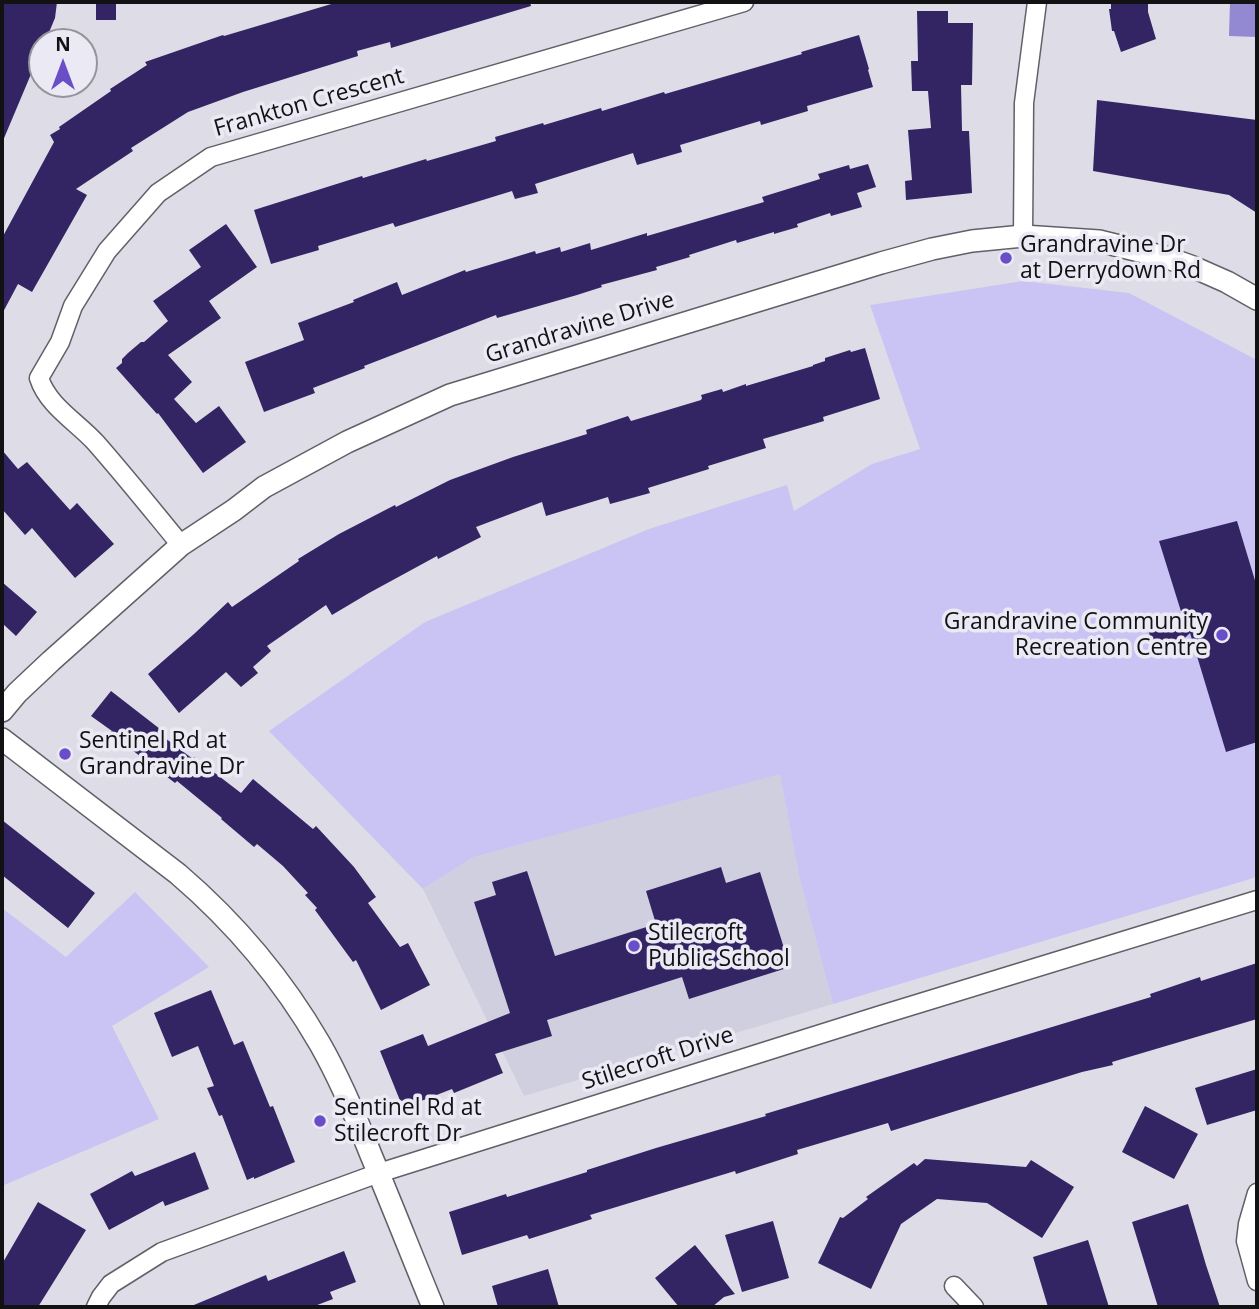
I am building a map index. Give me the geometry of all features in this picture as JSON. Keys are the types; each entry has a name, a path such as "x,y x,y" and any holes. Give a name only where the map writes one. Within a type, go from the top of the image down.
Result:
{"street":[{"name":"Frankton Crescent","path":"181,545 97,445 49,397 39,378 60,342 73,306 107,251 158,192 211,157 744,2"},
{"path":"1023,236 1024,103 1037,2"},
{"name":"Grandravine Drive","path":"2,711 51,661 181,545 264,487 347,442 450,395 906,256 972,241 1023,236 1099,242 1168,258 1227,282 1257,299"},
{"path":"2,739 198,890 256,951 320,1044 354,1113 433,1307"},
{"name":"Stilecroft Drive","path":"96,1307 111,1284 162,1252 379,1173 881,1014 1257,900"},
{"path":"1257,1193 1246,1241 1257,1281"},
{"path":"954,1286 974,1307"}],"shaded area":[{"path":"1230,2 1257,2 1257,37 1229,36"},
{"path":"1023,281 1129,293 1257,360 1257,877 833,1004 799,876 780,774 474,857 423,889 269,731 425,622 649,529 787,485 794,511 872,464 920,449 870,305"},
{"name":"Stilecroft Public School","path":"780,773 799,876 833,1004 524,1096 423,889 474,857"},
{"path":"135,892 209,967 112,1026 159,1119 2,1186 2,908 66,957"}],"building":[{"path":"2,2 57,2 51,28 28,28 28,81 2,143"},
{"path":"96,2 116,2 116,20 96,20"},
{"path":"338,2 530,2 531,6 391,48 390,42 357,51 358,56 188,112 131,148 133,151 76,189 87,195 32,292 18,284 2,314 2,238 54,142 50,135 111,91 110,89 147,65 145,62 223,35"},
{"path":"1111,2 1148,2 1148,12 1156,39 1121,52 1112,31 1109,9"},
{"path":"917,11 948,11 948,23 973,23 972,85 961,85 962,131 969,131 972,193 906,200 905,181 912,180 908,130 931,128 928,91 912,91 911,61 918,61"},
{"path":"859,35 873,87 807,106 808,111 761,125 760,121 680,145 682,152 637,165 633,153 535,184 538,193 515,199 512,191 395,227 393,223 271,264 254,210 362,176 363,178 496,141 495,137 543,123 544,125 601,108 602,111 664,92 665,94"},
{"path":"1097,100 1257,120 1257,213 1229,195 1093,171"},
{"path":"868,164 876,187 857,193 862,207 831,216 830,213 774,234 737,243 736,240 656,267 657,270 601,285 602,287 577,295 497,318 496,315 364,366 365,368 313,388 315,393 264,412 245,362 304,340 298,323 397,282 402,295 465,270 466,272 535,251 536,254 560,247 561,252 590,243 591,250 647,233 647,236 764,202 762,197 820,179 818,174 849,165 850,169"},
{"path":"226,224 257,267 209,301 221,318 168,355 192,382 174,399 196,423 219,406 246,442 203,473 158,413 116,368 128,353 168,321 153,301 201,267 189,250"},
{"path":"865,348 880,399 823,417 824,421 763,439 766,448 648,488 650,493 610,504 608,497 546,516 542,502 476,527 481,537 438,559 437,556 332,615 326,605 267,646 271,651 253,667 258,673 241,687 226,672 179,713 148,674 228,602 232,607 299,561 298,559 395,505 396,507 450,480 587,434 586,430 628,416 631,421 701,400 701,395 746,386 813,366 825,361 825,358 850,350 851,352"},
{"path":"2,450 18,469 27,462 70,510 77,503 114,544 75,578 32,528 25,535 2,509"},
{"name":"Grandravine Community Recreation Centre","path":"1237,521 1257,587 1257,742 1226,752 1190,633 1171,651 1153,646 1148,629 1161,616 1184,621 1159,541"},
{"path":"2,582 37,612 16,636 2,623"},
{"path":"111,691 160,729 157,732 241,793 253,779 313,829 316,826 354,867 376,897 368,903 400,947 408,943 430,985 381,1010 356,960 353,962 315,910 317,908 305,895 308,893 283,866 257,844 254,847 177,781 175,783 91,716"},
{"path":"2,820 95,893 68,928 2,875"},
{"path":"721,867 726,883 760,872 790,967 689,999 682,977 547,1020 552,1036 495,1054 503,1073 454,1093 452,1089 403,1108 380,1051 423,1034 428,1046 510,1013 474,902 496,895 492,882 527,871 555,956 656,924 646,891"},
{"path":"1257,963 1257,1019 891,1131 888,1123 797,1150 798,1154 590,1215 592,1219 529,1239 527,1235 462,1255 449,1212 506,1194 507,1197 656,1148 766,1116 765,1114 1151,997 1150,994 1200,977 1201,981"},
{"path":"211,990 234,1045 243,1041 295,1162 254,1179 247,1180 222,1115 219,1116 207,1088 214,1086 198,1046 172,1057 154,1013"},
{"path":"1257,1069 1257,1110 1207,1125 1195,1088"},
{"path":"1145,1106 1198,1134 1174,1179 1122,1152"},
{"path":"195,1152 209,1189 165,1206 163,1201 109,1230 90,1194 132,1171 135,1176"},
{"path":"925,1159 1026,1167 1031,1160 1074,1187 1042,1238 987,1203 937,1199 901,1224 871,1289 818,1263 840,1217 843,1218 868,1199 866,1197 914,1163 917,1166"},
{"path":"38,1202 86,1230 38,1307 2,1307 2,1264"},
{"path":"1188,1204 1220,1307 1158,1307 1132,1222"},
{"path":"773,1221 789,1278 742,1292 725,1235"},
{"path":"1088,1240 1109,1307 1048,1307 1033,1257"},
{"path":"695,1245 735,1294 724,1297 712,1307 679,1307 655,1278"},
{"path":"344,1251 356,1282 330,1292 333,1299 312,1307 189,1307 266,1275 268,1281"},
{"path":"548,1269 559,1307 498,1307 492,1286"}],"place":[{"name":"Grandravine Dr at Derrydown Rd","path":"1006,258"},
{"name":"Grandravine Community Recreation Centre","path":"1222,635"},
{"name":"Sentinel Rd at Grandravine Dr","path":"65,754"},
{"name":"Stilecroft Public School","path":"634,946"},
{"name":"Sentinel Rd at Stilecroft Dr","path":"320,1121"}]}
